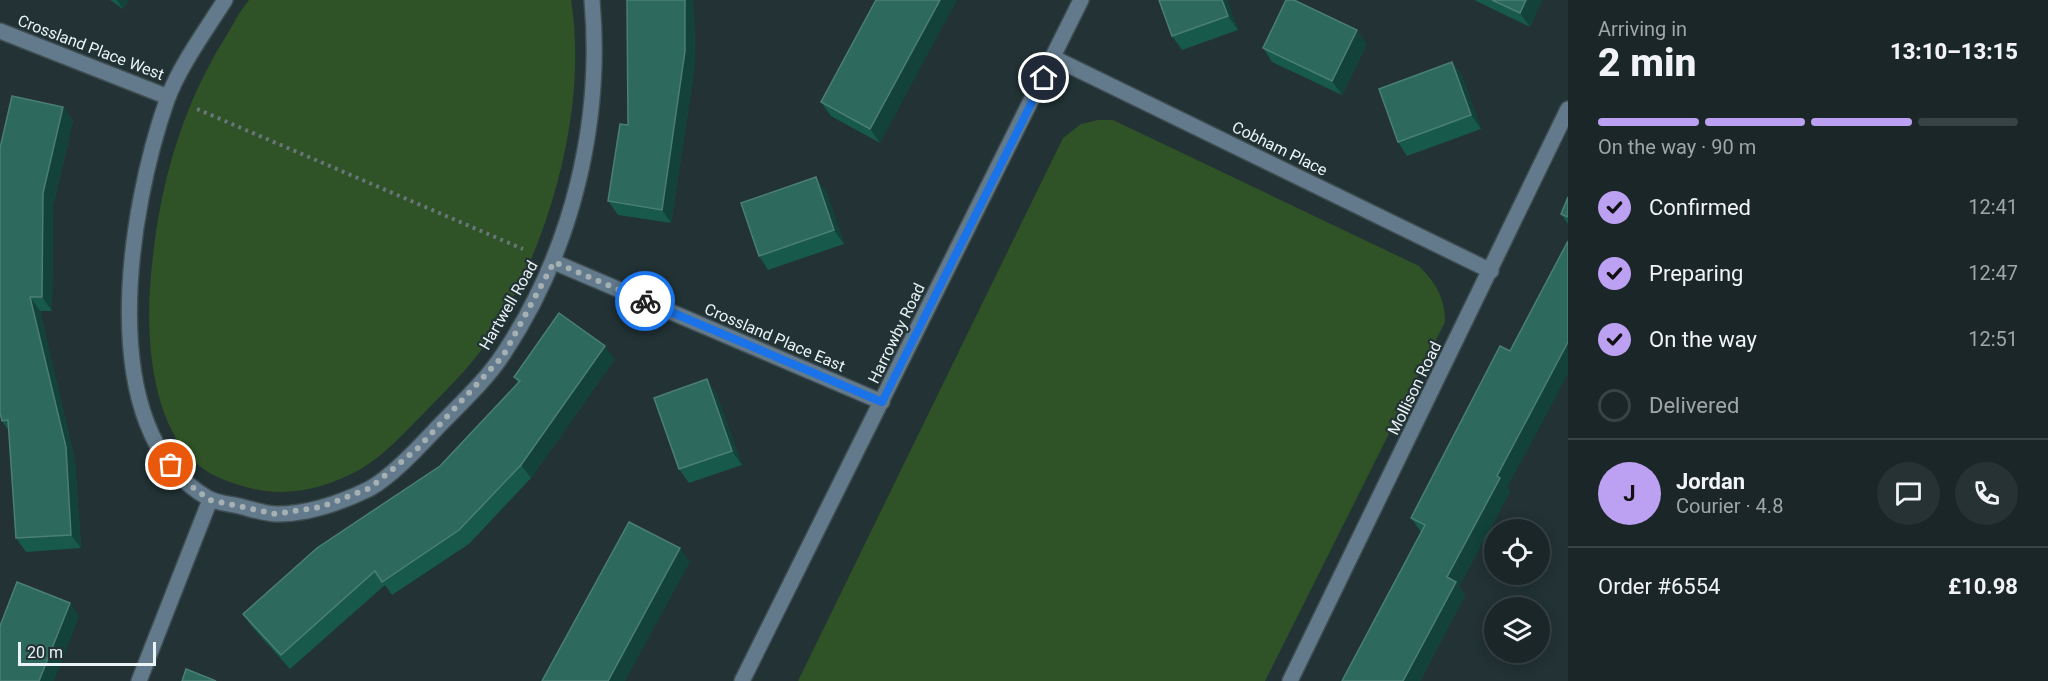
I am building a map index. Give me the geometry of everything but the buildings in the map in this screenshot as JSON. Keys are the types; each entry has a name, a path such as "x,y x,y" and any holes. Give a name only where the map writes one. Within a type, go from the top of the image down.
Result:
{"street":[{"name":"Hartwell Road","path":"225,0 168,97 137,215 129,286 131,346 137,392 153,439 180,478 210,500 275,514 321,507 370,488 418,448 503,356 554,262 575,195 589,124 596,48 592,0"},
{"name":"Harrowby Road","path":"742,681 1081,0"},
{"name":"Crossland Place West","path":"0,31 168,97"},
{"name":"Cobham Place","path":"1054,57 1491,271"},
{"name":"Mollison Road","path":"1290,681 1568,109"},
{"name":"Crossland Place East","path":"554,262 882,402"},
{"path":"139,681 210,500"}],"path":[{"path":"168,97 554,262"}],"green space":[{"path":"249,0 571,0 575,42 574,87 559,178 528,266 509,306 487,342 451,386 377,458 334,482 294,491 267,491 238,485 214,475 194,461 179,442 167,420 153,369 150,341 150,289 156,235 175,149 184,121 208,67"},
{"path":"1098,120 1113,120 1419,266 1435,285 1441,298 1445,322 1265,681 798,681 1063,138 1081,124"}],"way so far":[{"path":"171,465 180,478 210,500 275,514 321,507 370,488 418,448 503,356 554,262 645,301"}],"route":[{"path":"645,301 882,402 1044,78"}]}
